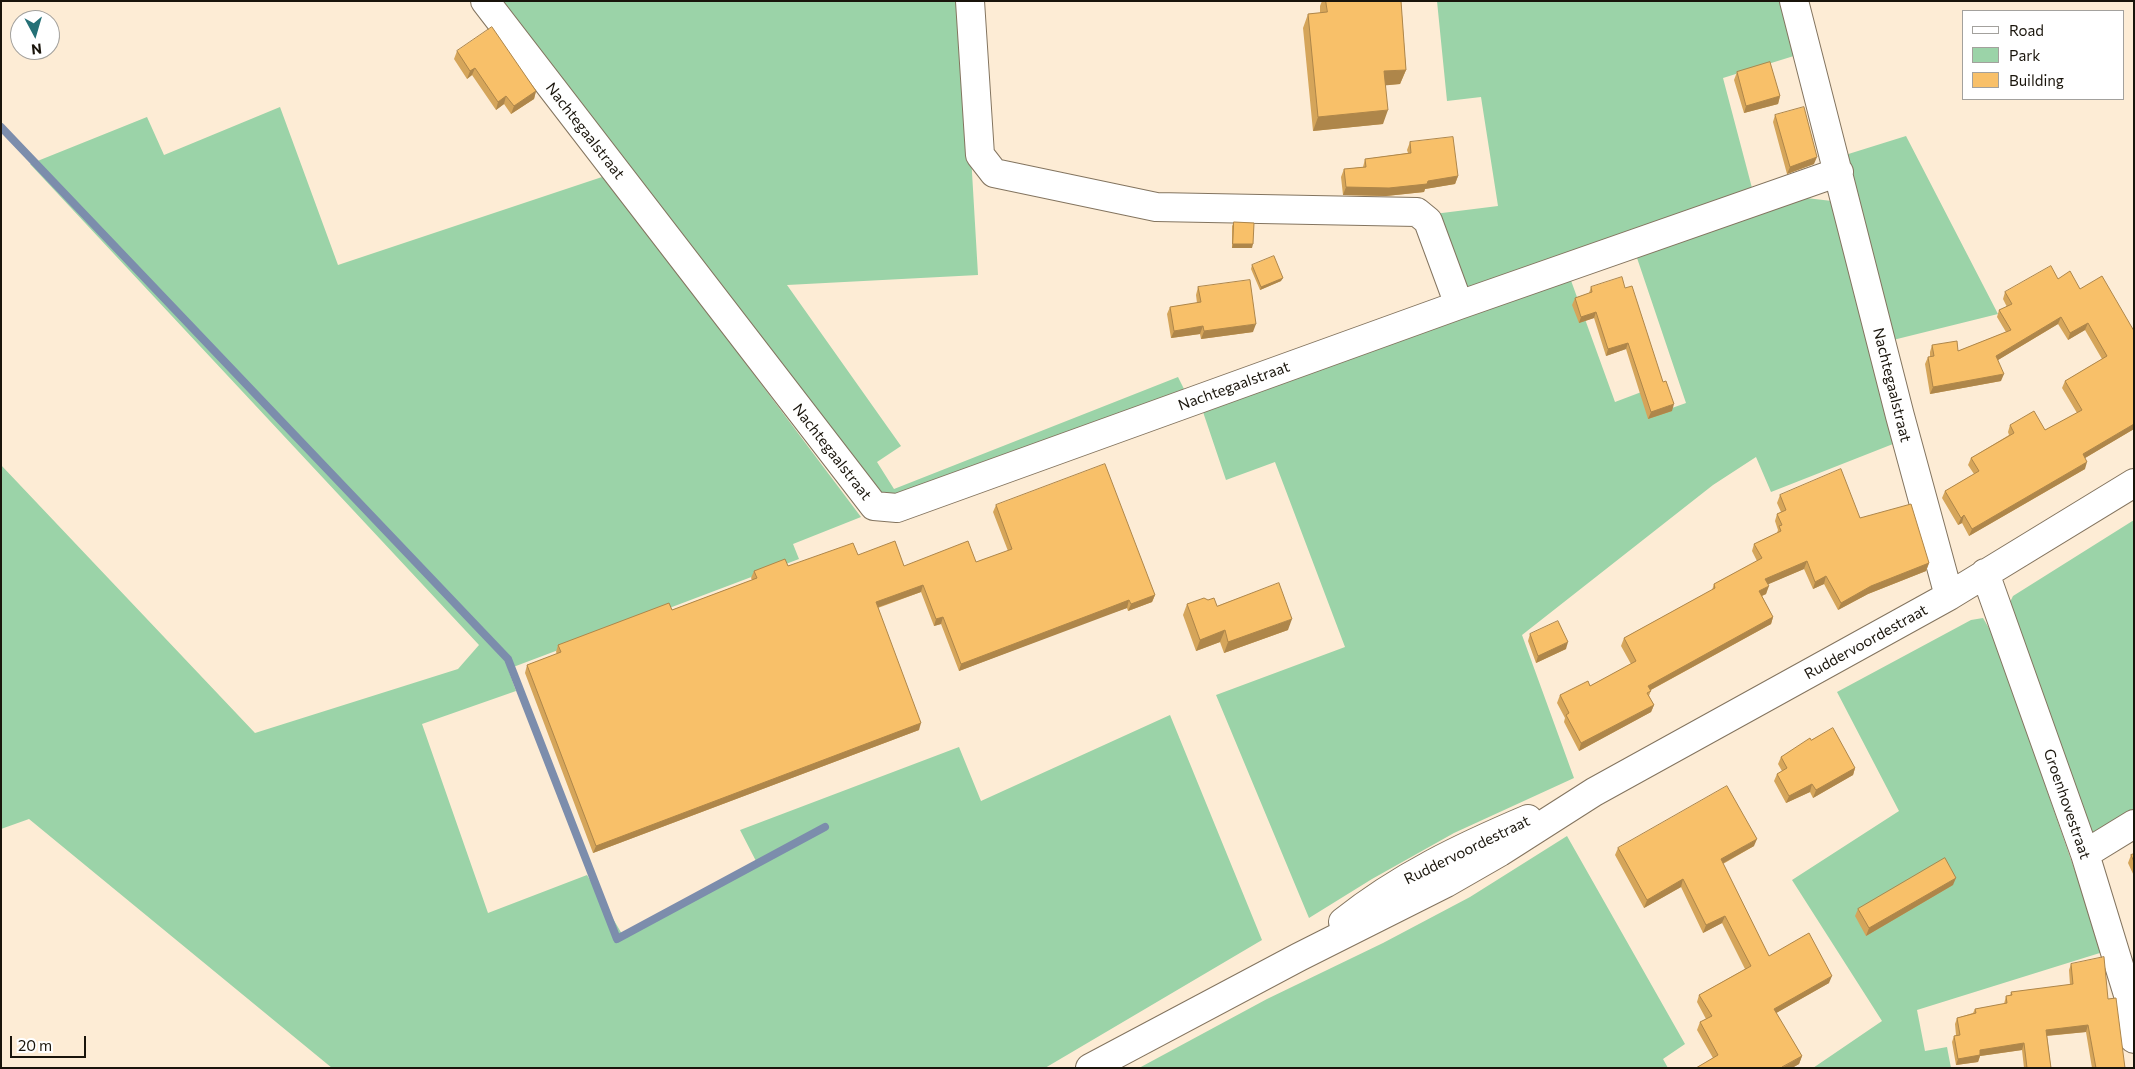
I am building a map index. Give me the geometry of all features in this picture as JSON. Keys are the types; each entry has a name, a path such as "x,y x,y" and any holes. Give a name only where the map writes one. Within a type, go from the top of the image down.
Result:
{"street":[{"name":"Nachtegaalstraat","path":"485,1 874,506 897,508 1459,305 1839,172"},
{"path":"970,1 980,154 994,173 1156,207 1417,212 1428,221 1459,305"},
{"name":"Nachtegaalstraat","path":"1794,1 1905,434 1949,596"},
{"name":"Ruddervoordestraat","path":"1090,1068 1299,957 1375,896 1434,862 1492,834 1594,792 1949,596 2134,483"},
{"name":"Groenhovestraat","path":"1986,573 2085,854 2130,998 2134,1039"},
{"path":"2085,854 2134,824"}],"green space":[{"path":"500,1 962,1 978,275 787,285 901,446 877,462 894,489 1178,377 1189,399 888,511"},
{"path":"1437,1 1782,1 1797,55 1723,78 1752,188 1485,283 1466,288 1434,214 1498,206 1481,97 1447,101"},
{"path":"280,107 338,265 605,176 861,517 793,544 799,559 508,669 516,691 422,724 488,913 587,875 622,934 757,863 740,830 959,747 981,801 1170,715 1262,940 1045,1068 332,1068 29,819 1,829 1,465 255,733 458,669 479,645 30,164 147,117 164,155"},
{"path":"1906,136 1998,314 1893,340 1842,156"},
{"path":"1806,198 1832,201 1893,444 1771,492 1756,457 1713,485 1522,635 1574,778 1454,833 1372,879 1309,918 1216,695 1345,647 1275,462 1226,480 1202,409 1569,275 1615,402 1652,388 1658,413 1686,403 1634,249"},
{"path":"2134,520 2134,812 2096,838 2086,829 2008,606 2013,596"},
{"path":"1983,618 1993,635 2103,952 1917,1010 1925,1051 1947,1047 1951,1068 1813,1068 1882,1021 1792,880 1899,811 1837,692 1971,620"},
{"path":"1567,836 1685,1044 1663,1059 1668,1068 1139,1068 1267,999 1383,943 1470,897"}],"building":[{"path":"1326,1 1401,1 1406,70 1384,71 1388,110 1318,117 1308,14 1327,12"},
{"path":"492,27 536,91 514,106 506,96 498,102 475,68 470,71 457,51"},
{"path":"1770,62 1780,96 1746,106 1737,72"},
{"path":"1804,107 1817,157 1790,167 1775,115"},
{"path":"1453,137 1458,176 1428,181 1427,184 1389,188 1346,187 1344,169 1366,167 1365,159 1411,153 1410,142"},
{"path":"1234,222 1254,223 1253,244 1233,244"},
{"path":"1274,256 1283,278 1261,287 1252,265"},
{"path":"2051,266 2058,279 2070,271 2080,289 2102,276 2134,331 2134,424 2083,454 2087,462 1972,529 1964,515 1961,518 1945,491 1979,471 1971,458 2014,433 2010,425 2034,411 2045,430 2082,410 2065,381 2107,356 2088,323 2070,333 2061,317 1996,356 2004,374 1933,387 1928,357 1934,356 1932,345 1957,341 1958,351 2011,330 1999,310 2012,304 2005,292"},
{"path":"1622,277 1625,288 1632,286 1663,382 1666,381 1674,404 1651,412 1628,343 1608,349 1596,312 1581,317 1575,298 1592,292 1591,287"},
{"path":"1250,280 1256,324 1204,331 1203,326 1174,331 1170,307 1201,302 1198,287"},
{"path":"1105,464 1155,595 1131,604 1129,600 961,664 943,617 936,619 923,585 876,602 921,723 596,846 527,665 561,652 558,645 669,603 672,610 757,578 754,571 785,559 788,566 853,543 858,555 895,541 904,566 968,541 976,562 1012,549 996,505"},
{"path":"1841,469 1860,518 1911,504 1929,563 1871,586 1841,603 1826,576 1815,582 1807,561 1765,579 1769,586 1759,591 1773,617 1648,686 1651,691 1647,693 1654,705 1581,743 1566,715 1569,713 1560,695 1588,681 1590,686 1636,661 1624,638 1715,588 1714,584 1762,558 1754,544 1781,531 1779,526 1782,525 1777,514 1786,510 1780,495"},
{"path":"1279,583 1292,619 1228,642 1225,630 1200,640 1187,604 1204,598 1208,600 1214,598 1217,606"},
{"path":"1558,621 1568,642 1538,656 1530,634"},
{"path":"1833,728 1855,768 1816,790 1812,784 1789,796 1777,774 1787,768 1781,757 1810,738 1811,740"},
{"path":"1727,786 1757,839 1721,859 1769,956 1809,933 1832,976 1774,1009 1802,1056 1783,1068 1696,1068 1718,1055 1700,1022 1712,1016 1699,995 1751,966 1725,916 1706,925 1683,879 1647,900 1618,848"},
{"path":"1945,858 1956,878 1869,928 1858,909"},
{"path":"2104,957 2108,999 2116,998 2125,1068 2096,1068 2088,1025 2046,1030 2051,1068 2027,1068 2024,1043 1980,1050 1980,1055 1958,1059 1954,1036 1960,1035 1957,1018 1976,1013 1975,1009 2007,1003 2006,996 2012,995 2011,992 2073,984 2071,964"}],"waterway":[{"path":"1,127 508,659 617,939 825,827"}]}
